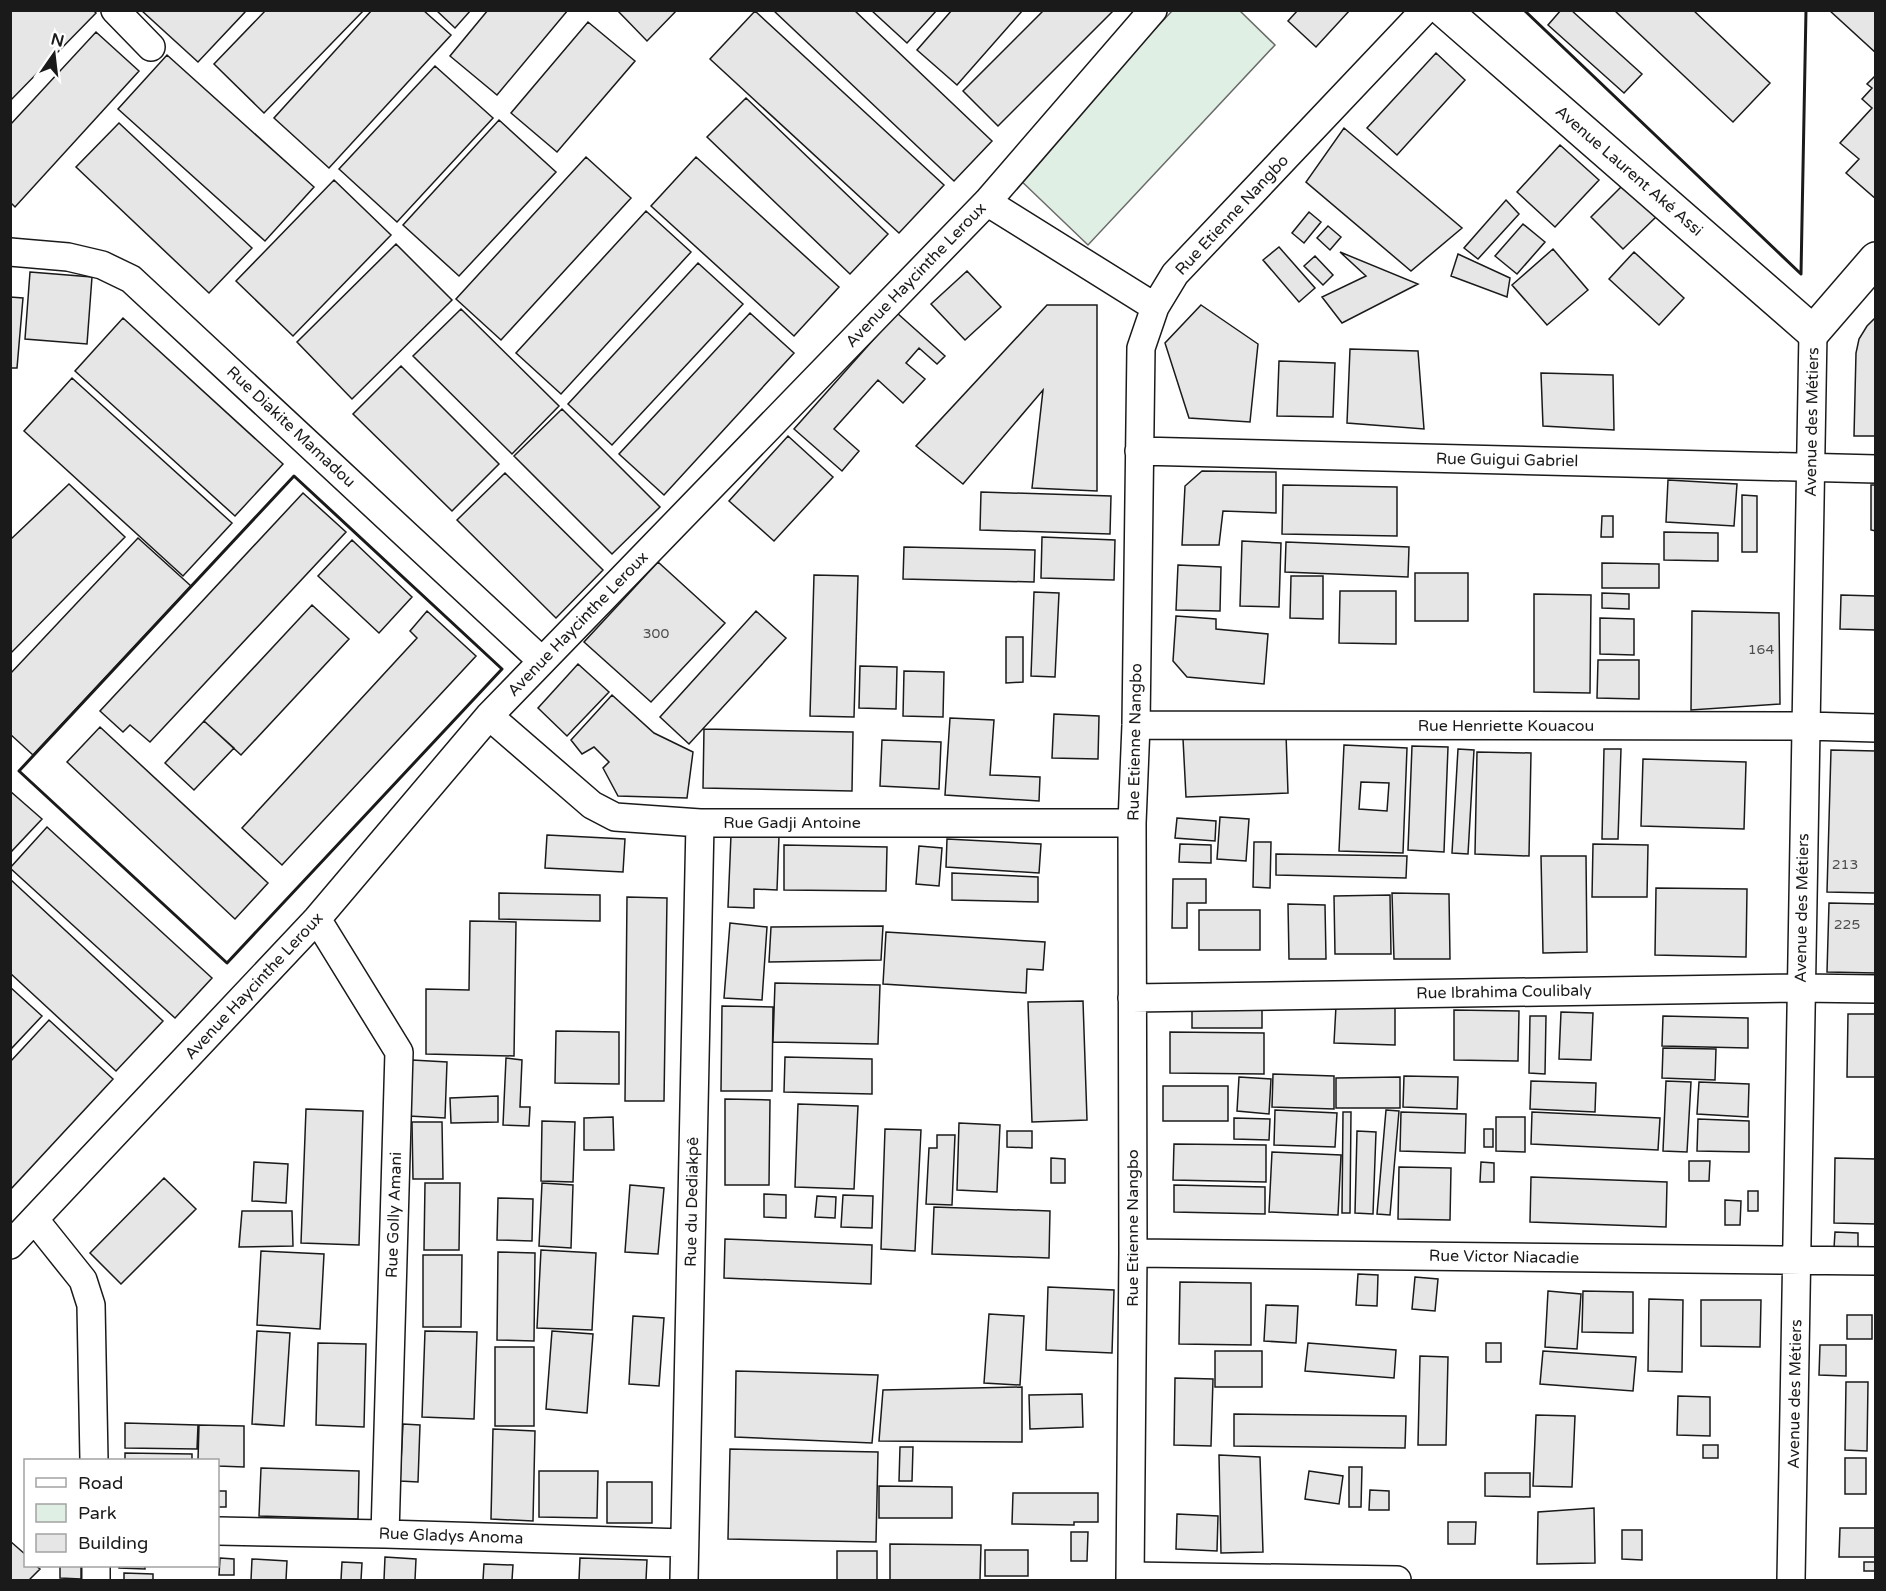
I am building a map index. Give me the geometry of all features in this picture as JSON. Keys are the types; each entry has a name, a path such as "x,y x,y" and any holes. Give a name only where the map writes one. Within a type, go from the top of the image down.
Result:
{"street":[{"path":"115,10 152,47"},
{"name":"Avenue Haycinthe Leroux","path":"10,1245 317,919 489,716 987,202 1153,10"},
{"name":"Rue Etienne Nangbo","path":"1130,1578 1133,1253 1132,824 1136,725 1141,348 1155,307 1175,274 1425,10"},
{"name":"Avenue Laurent Aké Assi","path":"1444,10 1813,332"},
{"path":"987,202 1155,307"},
{"name":"Rue Diakite Mamadou","path":"10,252 68,257 102,265 131,279 542,661"},
{"name":"Avenue des Métiers","path":"1791,1581 1813,332 1875,259"},
{"name":"Rue Guigui Gabriel","path":"1140,451 1875,469"},
{"name":"Rue Gadji Antoine","path":"489,716 592,805 615,817 700,823 1132,824"},
{"name":"Rue Henriette Kouacou","path":"1136,725 1875,728"},
{"name":"Rue du Dediakpê","path":"684,1581 700,823"},
{"name":"Rue Golly Amani","path":"317,919 399,1052 385,1534"},
{"name":"Rue Ibrahima Coulibaly","path":"1132,998 1800,988 1875,989"},
{"path":"35,1220 83,1280 91,1305 94,1459"},
{"name":"Rue Victor Niacadie","path":"1133,1253 1875,1261"},
{"name":"Rue Gladys Anoma","path":"219,1531 684,1543"},
{"path":"1130,1578 1397,1581"}],"green space":[{"path":"1172,11 1240,11 1275,45 1088,245 1016,176"}],"building":[{"path":"10,10 93,10 96,13 10,101"},
{"path":"141,10 244,10 245,12 198,62"},
{"path":"266,10 364,10 264,113 214,64"},
{"path":"372,10 423,10 451,35 329,168 274,118"},
{"path":"436,10 471,10 455,28"},
{"path":"488,10 568,10 497,95 450,56"},
{"path":"617,10 677,10 647,41"},
{"path":"773,10 854,10 992,141 954,181"},
{"path":"871,10 937,10 907,43"},
{"path":"952,10 1023,10 957,85 917,50"},
{"path":"1044,10 1114,10 998,126 963,91"},
{"path":"1298,10 1350,10 1316,47 1288,21"},
{"path":"1561,10 1571,10 1642,74 1624,93 1548,25"},
{"path":"1614,10 1693,10 1770,83 1733,122"},
{"path":"1829,10 1876,10 1876,53"},
{"path":"755,11 944,185 899,233 710,59"},
{"path":"588,22 635,61 557,152 511,113"},
{"path":"96,32 139,71 15,207 10,202 10,125"},
{"path":"1436,53 1465,80 1397,155 1367,128"},
{"path":"167,55 314,187 265,241 118,109"},
{"path":"435,66 493,118 397,222 339,169"},
{"path":"1876,75 1876,199 1846,173 1859,159 1840,143 1872,108 1862,99 1872,88 1867,84"},
{"path":"746,98 888,234 850,274 707,137"},
{"path":"499,120 556,172 459,276 403,225"},
{"path":"119,123 252,248 209,293 76,167"},
{"path":"1344,128 1462,228 1411,271 1306,182"},
{"path":"1560,145 1599,180 1555,227 1517,192"},
{"path":"586,157 631,198 501,340 456,299"},
{"path":"696,157 839,287 794,336 651,206"},
{"path":"334,180 391,235 293,336 236,281"},
{"path":"1624,184 1657,216 1623,249 1591,217"},
{"path":"1506,200 1519,214 1478,259 1464,248"},
{"path":"646,211 691,252 561,394 516,353"},
{"path":"1309,212 1321,222 1304,243 1292,233"},
{"path":"1523,224 1545,242 1517,274 1495,256"},
{"path":"1328,226 1341,237 1330,250 1317,238"},
{"path":"396,244 452,300 352,399 297,342"},
{"path":"1279,247 1315,288 1299,302 1263,260"},
{"path":"1553,249 1588,290 1547,325 1512,285"},
{"path":"1340,252 1418,284 1342,323 1322,297 1366,276"},
{"path":"1634,252 1684,298 1659,325 1609,279"},
{"path":"1458,254 1510,278 1507,297 1451,276"},
{"path":"1315,256 1333,275 1323,285 1304,266"},
{"path":"698,263 743,304 612,445 568,404"},
{"path":"967,271 1001,307 965,340 931,304"},
{"path":"30,272 92,277 87,344 25,339"},
{"path":"10,297 23,298 17,368 10,368"},
{"path":"1047,305 1097,305 1097,491 1032,488 1043,390 963,484 916,446"},
{"path":"1201,305 1258,344 1250,422 1189,418 1165,343"},
{"path":"461,309 559,406 512,454 413,356"},
{"path":"750,313 794,353 664,495 619,454"},
{"path":"897,313 945,356 937,364 919,348 906,363 925,379 903,403 878,380 834,429 859,451 842,471 794,429"},
{"path":"1876,317 1876,436 1854,436 1856,353 1859,339"},
{"path":"123,318 283,464 235,516 75,371"},
{"path":"1350,349 1418,351 1424,429 1347,423"},
{"path":"1279,361 1335,363 1333,417 1277,416"},
{"path":"401,366 499,464 452,511 353,414"},
{"path":"1541,373 1613,375 1614,430 1543,426"},
{"path":"72,378 232,523 183,576 24,431"},
{"path":"562,409 660,507 612,554 514,456"},
{"path":"788,436 833,477 774,541 729,501"},
{"path":"1202,471 1276,472 1276,513 1223,511 1219,545 1182,545 1185,486"},
{"path":"505,473 603,570 556,618 457,520"},
{"path":"1668,480 1737,484 1734,526 1666,522"},
{"path":"69,484 125,537 10,654 10,540"},
{"path":"1283,485 1397,487 1397,536 1282,534"},
{"path":"1871,485 1876,485 1876,531 1871,530"},
{"path":"981,492 1111,496 1110,534 980,530"},
{"path":"303,493 346,532 150,742 130,725 123,732 100,711"},
{"path":"1742,495 1757,496 1757,552 1742,552"},
{"path":"1602,516 1613,516 1613,537 1601,537"},
{"path":"1664,532 1718,533 1718,561 1664,560"},
{"path":"1042,537 1115,540 1114,580 1041,578"},
{"path":"138,538 191,586 33,755 10,734 10,674"},
{"path":"352,540 412,597 379,633 318,576"},
{"path":"1242,541 1281,543 1279,607 1240,606"},
{"path":"1286,542 1409,547 1408,577 1285,572"},
{"path":"904,547 1035,550 1034,582 903,579"},
{"path":"658,562 725,623 651,702 584,642"},
{"path":"1602,563 1659,564 1659,588 1602,588"},
{"path":"1178,565 1221,567 1220,611 1176,610"},
{"path":"1415,573 1468,573 1468,621 1415,621"},
{"path":"814,575 858,576 854,717 810,716"},
{"path":"1291,576 1323,576 1323,619 1290,618"},
{"path":"1340,591 1396,591 1396,644 1339,643"},
{"path":"1034,592 1059,593 1055,677 1031,676"},
{"path":"1602,593 1629,594 1629,609 1602,608"},
{"path":"1534,594 1591,595 1590,693 1534,692"},
{"path":"1841,595 1876,596 1876,630 1840,629"},
{"path":"312,605 349,639 241,755 204,721"},
{"path":"427,611 476,656 282,865 242,828 417,638 410,631"},
{"path":"756,611 786,638 689,744 660,717"},
{"path":"1692,611 1779,613 1780,704 1691,710"},
{"path":"1176,616 1216,619 1216,629 1268,634 1264,684 1187,677 1173,661"},
{"path":"1600,618 1634,619 1634,655 1600,654"},
{"path":"1006,637 1023,637 1023,682 1006,683"},
{"path":"1598,660 1639,660 1639,699 1597,698"},
{"path":"578,664 609,692 567,736 538,708"},
{"path":"860,666 897,667 896,709 859,708"},
{"path":"904,671 944,672 943,717 903,716"},
{"path":"612,695 654,733 693,752 687,798 618,796 603,768 609,762 594,747 582,754 571,740"},
{"path":"1054,714 1099,716 1098,759 1052,758"},
{"path":"950,718 994,720 990,775 1040,777 1039,801 945,795"},
{"path":"204,721 234,748 194,790 165,763"},
{"path":"100,727 268,883 235,919 67,762"},
{"path":"704,729 853,732 852,791 703,788"},
{"path":"1286,734 1288,793 1186,797 1183,739"},
{"path":"882,740 941,742 939,789 880,786"},
{"path":"1344,745 1407,748 1403,853 1339,851","holes":["1361,782 1389,783 1387,811 1359,809"]},
{"path":"1412,746 1448,747 1444,852 1408,850"},
{"path":"1458,749 1474,750 1468,854 1452,853"},
{"path":"1604,749 1621,749 1618,839 1602,839"},
{"path":"1831,750 1876,751 1876,893 1827,892"},
{"path":"1477,752 1531,753 1529,856 1475,854"},
{"path":"1643,759 1746,762 1744,829 1641,826"},
{"path":"10,791 42,819 10,853"},
{"path":"1220,817 1249,819 1246,861 1217,859"},
{"path":"1177,818 1216,821 1215,841 1175,838"},
{"path":"47,827 212,978 175,1018 10,868"},
{"path":"547,835 625,839 623,872 545,868"},
{"path":"731,835 779,836 777,890 754,889 754,908 728,907"},
{"path":"947,839 1041,844 1039,873 946,867"},
{"path":"1254,842 1271,842 1270,888 1253,887"},
{"path":"1180,844 1211,845 1211,863 1179,862"},
{"path":"1593,844 1648,845 1647,897 1592,897"},
{"path":"784,845 887,847 886,891 784,890"},
{"path":"919,846 942,848 939,886 916,884"},
{"path":"1276,854 1407,856 1406,878 1276,875"},
{"path":"1541,856 1586,856 1587,952 1543,953"},
{"path":"952,873 1038,877 1038,902 952,900"},
{"path":"10,879 163,1021 116,1071 10,973"},
{"path":"1173,879 1206,879 1206,903 1187,903 1187,928 1172,928"},
{"path":"1656,888 1747,889 1746,957 1655,955"},
{"path":"499,893 600,895 600,921 499,919"},
{"path":"1392,893 1449,894 1450,959 1394,959"},
{"path":"1390,895 1391,954 1335,954 1334,896"},
{"path":"627,897 667,898 664,1101 625,1101"},
{"path":"1829,903 1876,904 1876,973 1827,972"},
{"path":"1288,904 1325,905 1326,959 1289,959"},
{"path":"1199,910 1260,910 1260,950 1199,950"},
{"path":"470,921 516,922 514,1056 426,1054 426,989 469,990"},
{"path":"730,923 767,927 762,1000 724,998"},
{"path":"883,926 881,960 769,962 771,927"},
{"path":"886,932 1045,942 1043,970 1027,969 1026,993 883,984"},
{"path":"775,983 880,985 878,1044 773,1042"},
{"path":"10,987 42,1016 10,1050"},
{"path":"1083,1001 1087,1120 1032,1122 1028,1002"},
{"path":"1192,1005 1262,1006 1262,1028 1192,1028"},
{"path":"722,1006 773,1007 772,1091 721,1091"},
{"path":"1336,1006 1395,1007 1395,1045 1334,1043"},
{"path":"1454,1010 1519,1011 1518,1061 1454,1060"},
{"path":"1561,1012 1593,1013 1591,1060 1559,1059"},
{"path":"1848,1014 1876,1014 1876,1077 1847,1077"},
{"path":"1530,1016 1546,1016 1545,1074 1529,1073"},
{"path":"1663,1016 1748,1018 1748,1048 1662,1046"},
{"path":"49,1020 113,1079 10,1190 10,1062"},
{"path":"556,1031 619,1032 619,1084 555,1083"},
{"path":"1170,1032 1264,1033 1264,1074 1170,1073"},
{"path":"1663,1048 1716,1049 1715,1080 1662,1078"},
{"path":"785,1057 872,1059 872,1094 784,1092"},
{"path":"506,1058 522,1060 520,1107 530,1107 529,1126 503,1125"},
{"path":"412,1060 447,1062 445,1118 409,1116"},
{"path":"1273,1074 1334,1076 1334,1109 1272,1107"},
{"path":"1404,1076 1458,1077 1457,1109 1403,1107"},
{"path":"1239,1077 1271,1079 1269,1114 1237,1111"},
{"path":"1400,1077 1400,1108 1336,1108 1336,1078"},
{"path":"1531,1081 1596,1083 1595,1112 1530,1109"},
{"path":"1666,1081 1691,1082 1687,1152 1663,1151"},
{"path":"1699,1082 1749,1084 1748,1117 1697,1114"},
{"path":"1163,1086 1228,1086 1228,1121 1163,1121"},
{"path":"498,1096 498,1122 451,1123 450,1098"},
{"path":"725,1099 770,1100 769,1185 725,1185"},
{"path":"798,1104 858,1106 854,1189 795,1187"},
{"path":"306,1109 363,1111 359,1245 301,1243"},
{"path":"1275,1110 1337,1113 1335,1147 1274,1145"},
{"path":"1386,1110 1399,1111 1390,1215 1377,1214"},
{"path":"1343,1112 1351,1112 1350,1213 1342,1213"},
{"path":"1401,1112 1466,1114 1465,1153 1400,1151"},
{"path":"1532,1112 1660,1118 1658,1150 1531,1144"},
{"path":"613,1117 614,1150 584,1150 584,1118"},
{"path":"1496,1117 1525,1117 1525,1152 1496,1151"},
{"path":"1234,1118 1270,1119 1269,1140 1234,1139"},
{"path":"1698,1119 1749,1121 1749,1152 1697,1151"},
{"path":"542,1121 575,1122 573,1182 541,1181"},
{"path":"412,1122 442,1122 443,1179 413,1179"},
{"path":"959,1123 1000,1125 997,1192 957,1190"},
{"path":"885,1129 921,1130 915,1251 881,1249"},
{"path":"1484,1129 1493,1129 1493,1147 1484,1147"},
{"path":"1007,1131 1032,1131 1032,1148 1007,1147"},
{"path":"1357,1131 1376,1132 1373,1214 1355,1213"},
{"path":"937,1135 955,1135 952,1205 926,1204 929,1148 937,1148"},
{"path":"1174,1144 1266,1145 1266,1182 1173,1180"},
{"path":"1272,1152 1341,1155 1338,1215 1269,1212"},
{"path":"1051,1158 1065,1159 1065,1183 1051,1183"},
{"path":"1835,1158 1876,1159 1876,1224 1834,1223"},
{"path":"1689,1161 1710,1161 1709,1181 1689,1181"},
{"path":"254,1162 288,1164 286,1203 252,1201"},
{"path":"1481,1162 1494,1163 1494,1182 1480,1182"},
{"path":"1399,1167 1451,1168 1450,1220 1398,1219"},
{"path":"1531,1177 1667,1182 1666,1227 1530,1222"},
{"path":"164,1178 196,1209 121,1284 90,1253"},
{"path":"425,1183 460,1183 459,1250 424,1250"},
{"path":"542,1183 573,1185 571,1248 539,1246"},
{"path":"630,1185 664,1188 658,1254 625,1252"},
{"path":"1174,1185 1265,1187 1265,1214 1174,1212"},
{"path":"1748,1191 1758,1191 1758,1211 1748,1211"},
{"path":"764,1194 786,1195 786,1218 764,1217"},
{"path":"843,1195 873,1196 872,1228 841,1227"},
{"path":"817,1196 836,1197 835,1218 815,1217"},
{"path":"498,1198 533,1199 532,1241 497,1240"},
{"path":"1725,1200 1741,1201 1740,1225 1725,1225"},
{"path":"934,1207 1050,1211 1049,1258 932,1254"},
{"path":"242,1211 292,1211 293,1246 239,1247"},
{"path":"1835,1232 1858,1233 1858,1249 1834,1248"},
{"path":"725,1239 872,1245 871,1284 724,1278"},
{"path":"541,1250 596,1253 592,1330 537,1328"},
{"path":"261,1251 324,1254 320,1329 257,1325"},
{"path":"498,1252 535,1253 534,1341 497,1340"},
{"path":"423,1255 462,1255 461,1327 423,1327"},
{"path":"1358,1274 1378,1275 1377,1306 1356,1305"},
{"path":"1415,1277 1438,1279 1435,1311 1412,1309"},
{"path":"1180,1282 1251,1283 1251,1345 1179,1344"},
{"path":"1048,1287 1114,1290 1112,1353 1046,1350"},
{"path":"1548,1291 1581,1294 1577,1349 1545,1347"},
{"path":"1583,1291 1633,1292 1633,1333 1582,1332"},
{"path":"1649,1299 1683,1300 1682,1372 1648,1371"},
{"path":"1701,1300 1761,1300 1760,1347 1701,1346"},
{"path":"1266,1305 1298,1306 1296,1343 1264,1341"},
{"path":"989,1314 1024,1316 1020,1385 984,1383"},
{"path":"1847,1315 1872,1315 1872,1339 1847,1339"},
{"path":"633,1316 664,1318 659,1386 629,1384"},
{"path":"257,1331 290,1333 284,1426 252,1424"},
{"path":"425,1331 477,1332 474,1419 422,1417"},
{"path":"552,1331 593,1334 587,1413 546,1409"},
{"path":"318,1343 366,1344 364,1427 316,1425"},
{"path":"1308,1343 1396,1350 1394,1378 1305,1371"},
{"path":"1486,1343 1501,1343 1501,1362 1486,1362"},
{"path":"1820,1345 1846,1345 1846,1376 1819,1375"},
{"path":"495,1347 534,1347 534,1426 495,1426"},
{"path":"1215,1351 1262,1351 1262,1387 1215,1387"},
{"path":"1543,1351 1636,1357 1633,1391 1540,1384"},
{"path":"1420,1356 1448,1357 1446,1445 1418,1445"},
{"path":"736,1371 878,1375 872,1443 735,1437"},
{"path":"1175,1378 1213,1379 1211,1446 1174,1445"},
{"path":"1846,1382 1868,1382 1867,1451 1845,1450"},
{"path":"1022,1387 1022,1442 879,1441 883,1390"},
{"path":"1082,1394 1083,1427 1030,1429 1029,1395"},
{"path":"1678,1396 1710,1397 1710,1436 1677,1435"},
{"path":"1234,1414 1406,1416 1405,1448 1234,1446"},
{"path":"1536,1415 1575,1416 1572,1487 1533,1486"},
{"path":"125,1423 198,1425 197,1449 125,1448"},
{"path":"403,1424 420,1425 418,1482 400,1481"},
{"path":"199,1425 244,1426 244,1467 219,1466 219,1459 198,1459"},
{"path":"493,1429 535,1431 533,1521 491,1519"},
{"path":"1703,1445 1718,1445 1718,1458 1703,1458"},
{"path":"900,1447 913,1447 912,1481 899,1481"},
{"path":"730,1449 878,1452 876,1542 728,1539"},
{"path":"125,1453 192,1454 192,1459 125,1459"},
{"path":"1219,1455 1260,1457 1263,1552 1221,1553"},
{"path":"1845,1458 1866,1458 1866,1494 1845,1494"},
{"path":"1349,1467 1362,1467 1361,1507 1349,1507"},
{"path":"261,1468 359,1471 358,1519 259,1516"},
{"path":"539,1471 598,1471 597,1518 539,1517"},
{"path":"1309,1471 1343,1476 1339,1504 1305,1499"},
{"path":"1485,1473 1530,1473 1530,1497 1485,1496"},
{"path":"607,1482 652,1482 652,1523 607,1523"},
{"path":"879,1486 952,1487 952,1518 879,1518"},
{"path":"1370,1490 1389,1491 1389,1510 1369,1510"},
{"path":"219,1491 226,1491 226,1507 219,1507"},
{"path":"1013,1493 1098,1493 1098,1522 1074,1522 1074,1525 1012,1524"},
{"path":"1594,1508 1595,1563 1537,1564 1538,1512"},
{"path":"1177,1514 1218,1516 1217,1551 1176,1549"},
{"path":"1448,1522 1476,1522 1475,1544 1448,1544"},
{"path":"1840,1528 1876,1528 1876,1557 1839,1557"},
{"path":"1622,1530 1642,1530 1642,1560 1622,1559"},
{"path":"1071,1532 1088,1532 1087,1561 1071,1561"},
{"path":"10,1541 24,1553 24,1567 40,1569 29,1580 10,1580"},
{"path":"890,1544 981,1545 980,1580 890,1580"},
{"path":"985,1550 1028,1550 1028,1576 985,1576"},
{"path":"837,1551 877,1551 877,1580 837,1580"},
{"path":"385,1557 416,1559 415,1580 384,1580"},
{"path":"220,1558 234,1559 234,1575 219,1575"},
{"path":"580,1558 647,1560 646,1580 579,1580"},
{"path":"252,1559 287,1561 286,1580 251,1580"},
{"path":"342,1562 362,1563 361,1580 341,1580"},
{"path":"1864,1562 1876,1562 1876,1571 1864,1571"},
{"path":"484,1564 513,1565 512,1580 483,1580"},
{"path":"60,1567 81,1567 81,1579 60,1578"},
{"path":"145,1567 145,1569 119,1568"},
{"path":"124,1573 153,1574 153,1580 124,1580"}],"wall":[{"path":"1524,10 1801,274"},
{"path":"1801,274 1806,10"},
{"path":"294,476 502,669 227,963 19,771 294,476"}]}
